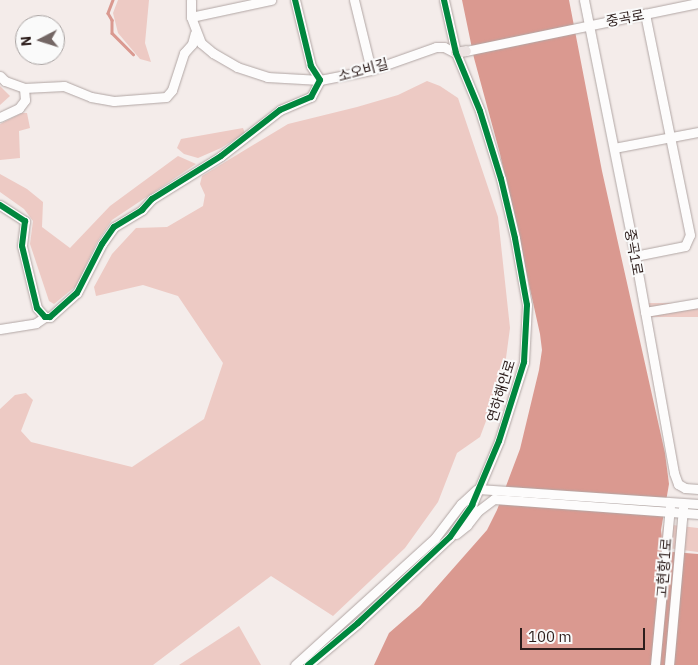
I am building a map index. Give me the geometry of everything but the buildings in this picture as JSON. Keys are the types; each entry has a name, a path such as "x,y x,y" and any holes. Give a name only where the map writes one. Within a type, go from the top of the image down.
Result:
{"street":[{"name":"소오비길","path":"191,0 191,17 195,33 201,43 213,53 237,66 267,77 320,80 371,70 436,47 444,47 461,52"},
{"path":"191,17 270,0"},
{"path":"0,329 36,323 50,316 77,293 102,244 114,227 142,210 152,199 221,156 280,110 311,97 320,80 312,66 295,0"},
{"path":"354,0 371,70"},
{"name":"연하해안로","path":"308,665 352,628 450,537 472,505 499,440 524,362 527,305 515,238 501,179 444,0"},
{"name":"중곡1로","path":"584,0 585,26 614,148 674,473 678,484 685,488 698,489"},
{"name":"중곡로","path":"461,52 698,3"},
{"path":"635,256 686,246 690,235 645,14"},
{"path":"0,76 5,81 24,88 64,86 91,97 114,101 166,97 172,90 182,59 192,44 195,33"},
{"path":"0,117 19,108 25,100 24,88"},
{"path":"614,148 698,132"},
{"path":"0,205 24,221 23,252 37,308 45,317"},
{"path":"645,312 698,303"},
{"path":"478,489 698,504"},
{"name":"연하해안로","path":"295,665 435,538 461,504 478,489"},
{"path":"450,537 467,525 478,511 491,500 698,514"},
{"name":"고현항1로","path":"655,665 670,502"},
{"name":"고현항1로","path":"669,665 684,503"}],"shaded area":[{"path":"118,0 149,0 145,43 151,62 140,59 118,33 113,13"},
{"path":"462,0 569,0 602,171 665,453 669,484 661,530 662,542 668,550 673,552 698,554 698,665 374,665 389,633 420,606 487,530 497,510 520,449 542,350 500,154 474,58"},
{"path":"427,81 440,86 458,98 498,217 510,328 504,373 480,437 457,453 438,502 405,548 333,616 271,576 153,665 0,665 0,409 15,395 26,393 33,400 21,431 31,442 132,467 204,419 223,363 178,296 143,285 96,296 94,287 112,254 136,228 167,227 203,206 205,195 200,184 202,176 288,124 398,95"},
{"path":"0,86 10,96 0,105"},
{"path":"22,113 27,113 30,128 19,131 20,158 0,160 0,124"},
{"path":"243,128 245,133 221,148 198,158 184,154 177,148 181,139"},
{"path":"178,156 196,164 112,220 97,242 76,286 54,304 49,301 30,244 33,221 24,209 0,192 0,174 27,189 43,202 42,227 70,248 110,206"},
{"path":"644,303 698,303 698,317 644,317"},
{"path":"664,524 698,528 698,552 668,548 661,536"},
{"path":"239,626 261,665 179,665"}],"waterway":[{"path":"113,0 108,13 112,20 112,33 133,54"}],"cycle path":[{"path":"0,205 25,221 22,246 37,308 45,317 50,317 77,293 102,244 114,227 142,210 152,199 221,156 280,110 311,97 320,80 311,66 295,0"},
{"path":"308,665 358,623 450,537 472,505 499,441 524,362 527,305 515,238 501,179 480,111 456,53 444,0"}]}
